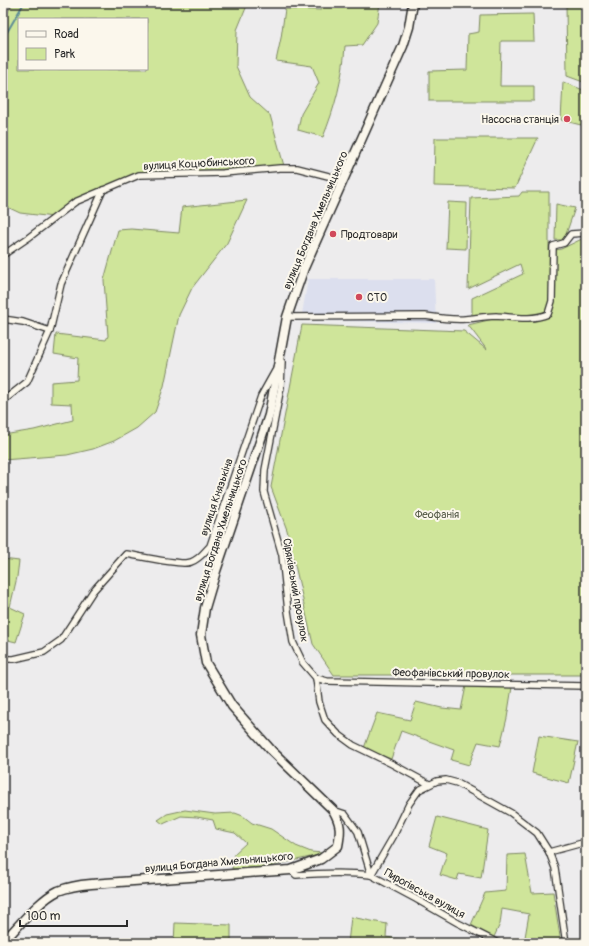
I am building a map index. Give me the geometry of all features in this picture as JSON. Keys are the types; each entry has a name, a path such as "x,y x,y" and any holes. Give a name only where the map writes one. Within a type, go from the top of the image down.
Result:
{"street":[{"name":"вулиця Богдана Хмельницького","path":"3,942 44,900 57,892 73,886 290,870 321,860 338,846 341,832 338,820 333,810 271,750 232,706 206,663 201,635 205,608 216,571 269,416 287,317 304,268 404,46 413,3"},
{"name":"вулиця Коцюбинського","path":"3,255 75,202 139,175 223,173 297,168 344,180"},
{"path":"3,401 27,382 50,331 61,284 103,190"},
{"path":"287,317 426,316 443,319 464,319 495,316 524,318 543,316 548,314 552,301 554,246 564,243 571,234 586,233"},
{"path":"3,319 23,322 50,331"},
{"name":"Сіряківський провулок","path":"284,336 280,387 264,470 264,492 282,555 293,642 303,663 316,678"},
{"name":"вулиця Князькіна","path":"3,659 14,659 44,652 61,640 93,591 126,554 176,563 190,563 200,558 210,546 261,396 277,368"},
{"path":"316,678 319,702 325,720 338,734 353,745 429,784"},
{"name":"Феофанівський провулок","path":"316,678 327,681 586,686"},
{"path":"290,870 296,875 357,873 371,875 393,837 409,804 419,790 429,784 441,780 457,783 511,813 537,833 549,852 555,868 566,943"},
{"name":"Пирогівська вулиця","path":"333,810 345,814 358,832 371,875 458,923 498,943"},
{"path":"549,852 586,842"}],"shaded area":[{"path":"308,279 434,279 436,323 301,320"}],"green space":[{"path":"14,3 248,3 237,30 236,66 250,97 270,115 284,166 134,174 75,202 54,217 20,213 3,205 3,18"},
{"path":"321,3 380,3 377,23 362,45 345,46 338,92 323,137 298,130 301,114 319,83 312,66 276,61 285,9 321,10"},
{"path":"566,3 586,3 586,83 567,76"},
{"path":"533,14 534,41 501,41 500,86 534,86 534,101 429,101 429,71 467,70 468,34 479,32 480,15"},
{"path":"563,82 586,91 586,124 583,123 581,125 561,120"},
{"path":"435,138 538,138 515,188 434,186"},
{"name":"Феофанія","path":"522,192 549,192 549,251 561,249 586,237 586,675 334,675 313,644 287,530 271,487 302,325 464,331 487,350 468,325 501,317 472,316 472,298 523,274 520,264 468,289 471,198 519,196"},
{"path":"247,200 227,243 192,288 179,315 164,386 155,412 137,428 114,441 93,449 67,455 3,460 3,435 34,430 73,420 72,404 51,403 51,382 77,380 78,358 54,354 56,334 106,340 108,336 104,280 118,230 131,229 179,233 182,207"},
{"path":"448,202 467,203 466,249 446,248"},
{"path":"556,204 575,208 564,240 555,240"},
{"path":"3,559 19,561 10,607 25,614 16,642 8,640 6,629 3,628"},
{"path":"466,686 512,687 507,718 500,746 478,742 469,765 451,760 454,750 401,731 391,759 364,748 377,713 410,720 416,702 442,708 461,710"},
{"path":"539,736 578,742 569,783 532,773"},
{"path":"185,810 215,814 235,813 243,816 252,823 271,829 296,846 311,852 323,853 260,868 232,869 234,854 246,843 235,833 216,829 213,820 197,817 181,816 163,824 158,820 167,814"},
{"path":"437,817 488,830 481,878 459,874 457,880 440,875 447,853 429,846"},
{"path":"525,854 532,893 553,892 561,943 524,943 529,914 502,909 500,924 494,937 471,925 485,893 506,891 507,855"},
{"path":"351,917 387,924 386,937 422,943 348,943"},
{"path":"175,923 231,925 231,943 174,943"}],"waterway":[{"path":"3,39 24,3"}],"place":[{"name":"Насосна станція","path":"567,119"},
{"name":"Продтовари","path":"333,234"},
{"name":"СТО","path":"359,297"}]}
